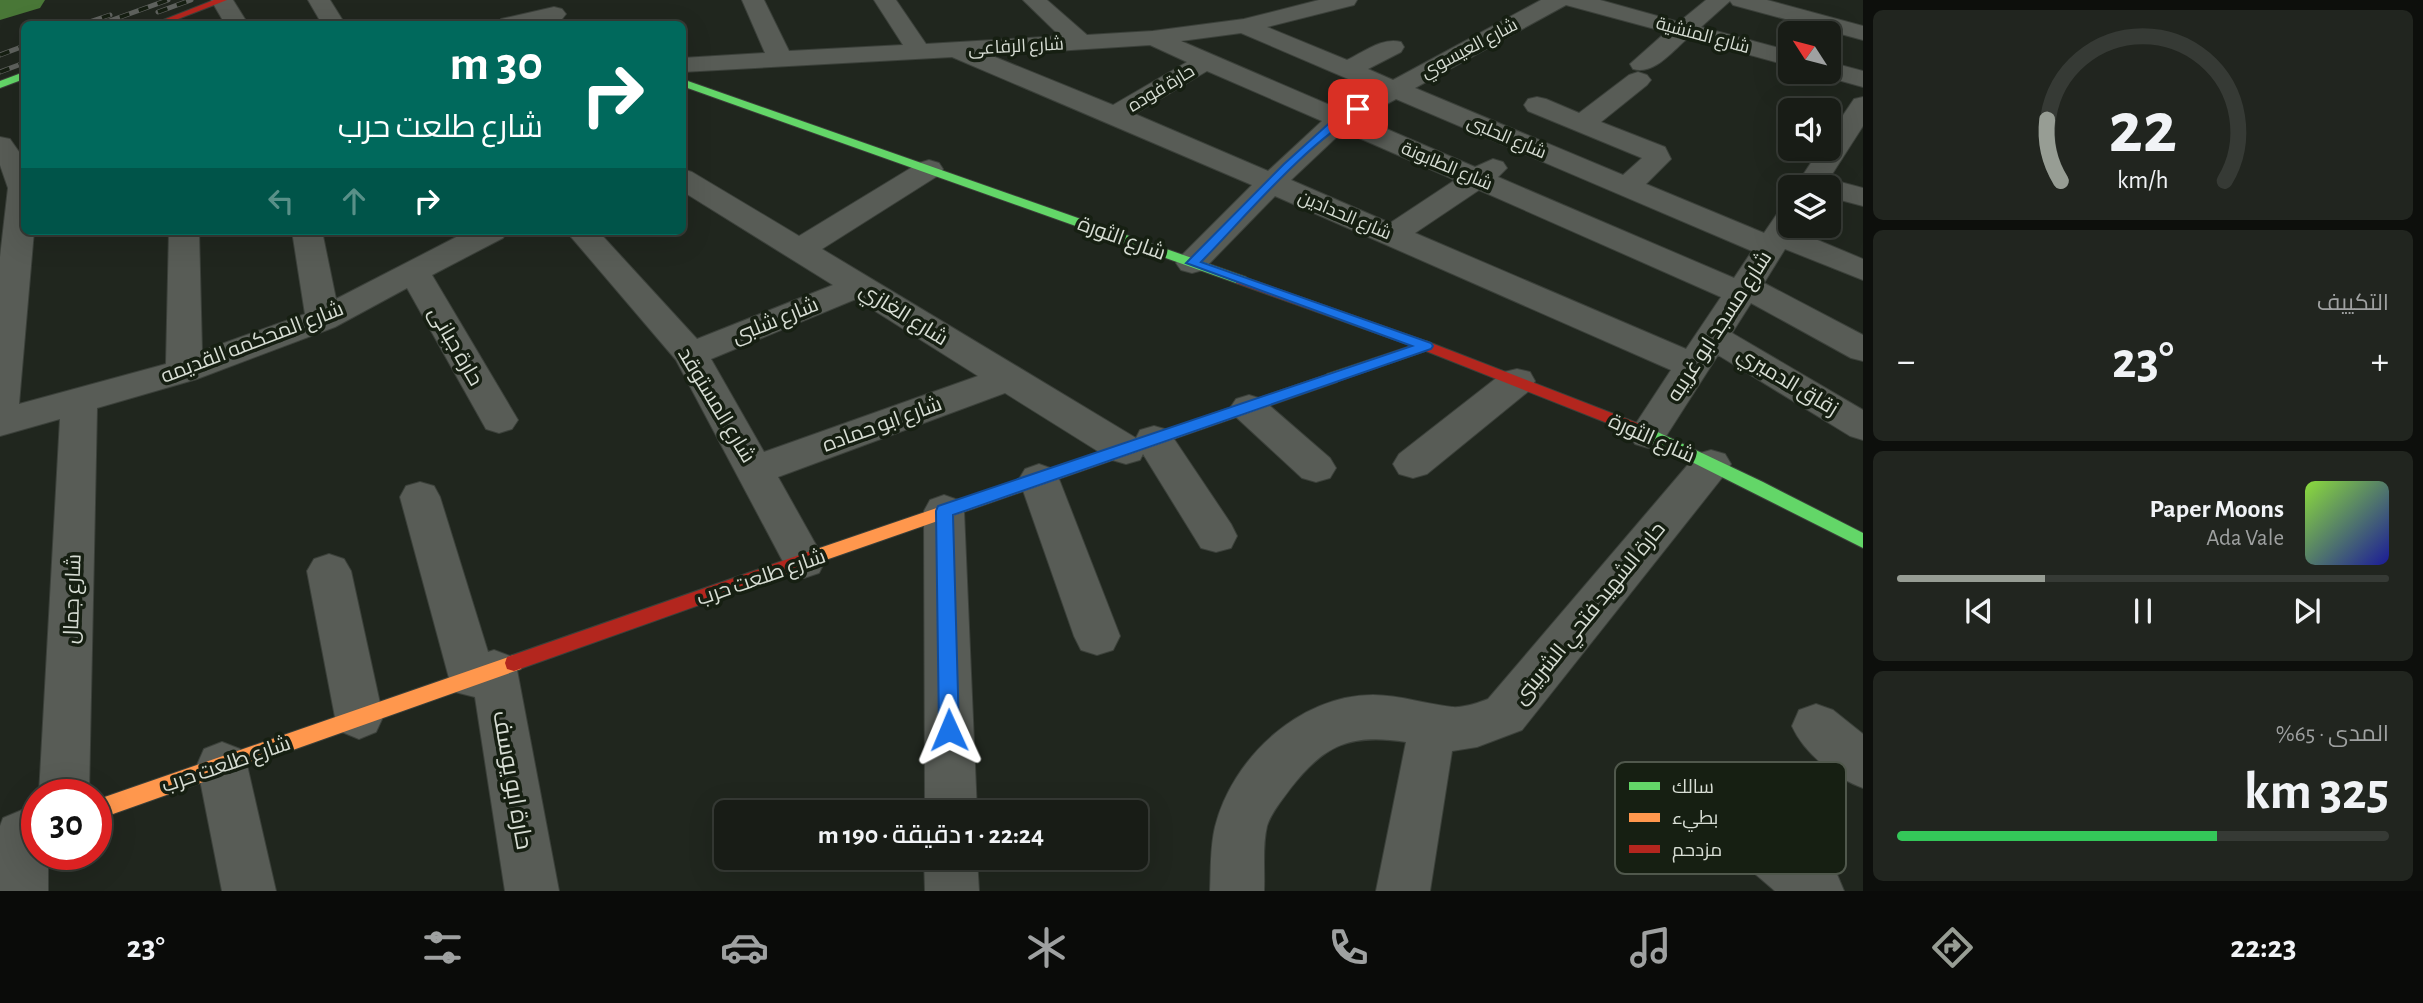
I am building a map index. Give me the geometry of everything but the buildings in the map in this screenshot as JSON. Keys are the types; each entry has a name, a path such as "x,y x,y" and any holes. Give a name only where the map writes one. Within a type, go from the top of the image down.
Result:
{"street":[{"path":"166,21 222,0 234,21"},
{"path":"319,0 331,21"},
{"path":"753,0 780,59"},
{"path":"885,0 920,52"},
{"path":"1034,0 1082,43"},
{"name":"شارع الرفاعى","path":"686,65 1153,38 1244,26 1346,0"},
{"name":"شارع العيسوي","path":"1192,263 1271,183 1340,120 1558,0"},
{"name":"شارع المنشية","path":"1574,0 1778,56"},
{"path":"1583,123 1720,0"},
{"path":"1741,0 1863,33"},
{"path":"1814,20 1838,0"},
{"path":"521,21 553,13"},
{"name":"شارع الحلبى","path":"1244,26 1626,187 1778,232"},
{"name":"شارع الطابونة","path":"1153,38 1477,179 1743,289 1863,350"},
{"path":"1348,70 1392,47"},
{"name":"شارع الحدادين","path":"957,50 1115,115 1693,366"},
{"name":"حارة فوده","path":"1115,115 1206,61"},
{"path":"1841,73 1863,79"},
{"path":"0,85 21,76"},
{"name":"شارع الثورة","path":"686,83 1426,346 1517,381 1648,434 1777,495 1863,541"},
{"path":"1537,105 1650,149 1658,156 1626,187"},
{"path":"1825,175 1862,108"},
{"path":"0,145 16,167 21,182"},
{"path":"1392,235 1527,145"},
{"path":"799,250 929,169"},
{"name":"شارع الغازي","path":"686,180 1009,378 1140,445"},
{"path":"1841,192 1863,197"},
{"path":"0,409 21,207"},
{"path":"184,235 184,371"},
{"path":"308,235 323,319"},
{"name":"شارع المحكمه القديمه","path":"0,423 79,403 184,371 323,319 484,235"},
{"name":"شارع المستوقد","path":"585,235 691,354 804,561"},
{"name":"شارع مسجد ابو غريبه","path":"1648,434 1778,236"},
{"name":"شارع الحلبى","path":"1791,238 1863,270"},
{"name":"حارة جبانى","path":"414,272 499,420"},
{"name":"شارع شلبى","path":"691,354 859,286"},
{"name":"زقاق الدميري","path":"1713,335 1863,427"},
{"name":"شارع طلعت حرب","path":"112,804 944,511 1426,346"},
{"name":"شارع ابو حماده","path":"755,470 1009,378"},
{"path":"1413,464 1517,381"},
{"name":"شارع جمال","path":"65,779 79,403"},
{"path":"1249,408 1316,468"},
{"path":"1140,445 1216,536"},
{"name":"حارة الشهيد فتحي الشربينى","path":"1237,891 1242,824 1260,789 1285,754 1321,726 1373,715 1447,727 1466,727 1505,715 1711,464"},
{"path":"1039,479 1097,636"},
{"name":"حارة ابو يوسف","path":"420,497 483,674 532,891"},
{"path":"944,511 950,800"},
{"path":"328,571 359,718"},
{"path":"1816,726 1863,765"},
{"path":"1403,891 1428,747 1447,727"},
{"path":"222,765 249,891"},
{"path":"20,837 21,891"},
{"path":"951,870 952,891"},
{"path":"1796,874 1817,891"}],"waterway":[{"path":"0,9 27,0"}],"railway":[{"path":"109,21 168,0"},
{"path":"158,12 191,0"},
{"path":"92,21 110,15"},
{"path":"0,55 21,47"},
{"path":"0,72 21,64"}],"traffic: fast":[{"path":"0,85 21,76"},
{"path":"686,83 1241,280"},
{"path":"1332,378 1426,346"},
{"path":"1645,432 1863,541"}],"traffic: slow":[{"path":"811,558 1332,378"},
{"path":"112,804 514,663"}],"traffic: jam":[{"path":"166,21 222,0"},
{"path":"1241,280 1426,346 1645,432"},
{"path":"514,663 811,558"}],"route":[{"path":"949,730 944,511 1426,346 1192,263 1288,167 1340,120 1358,109"}]}
